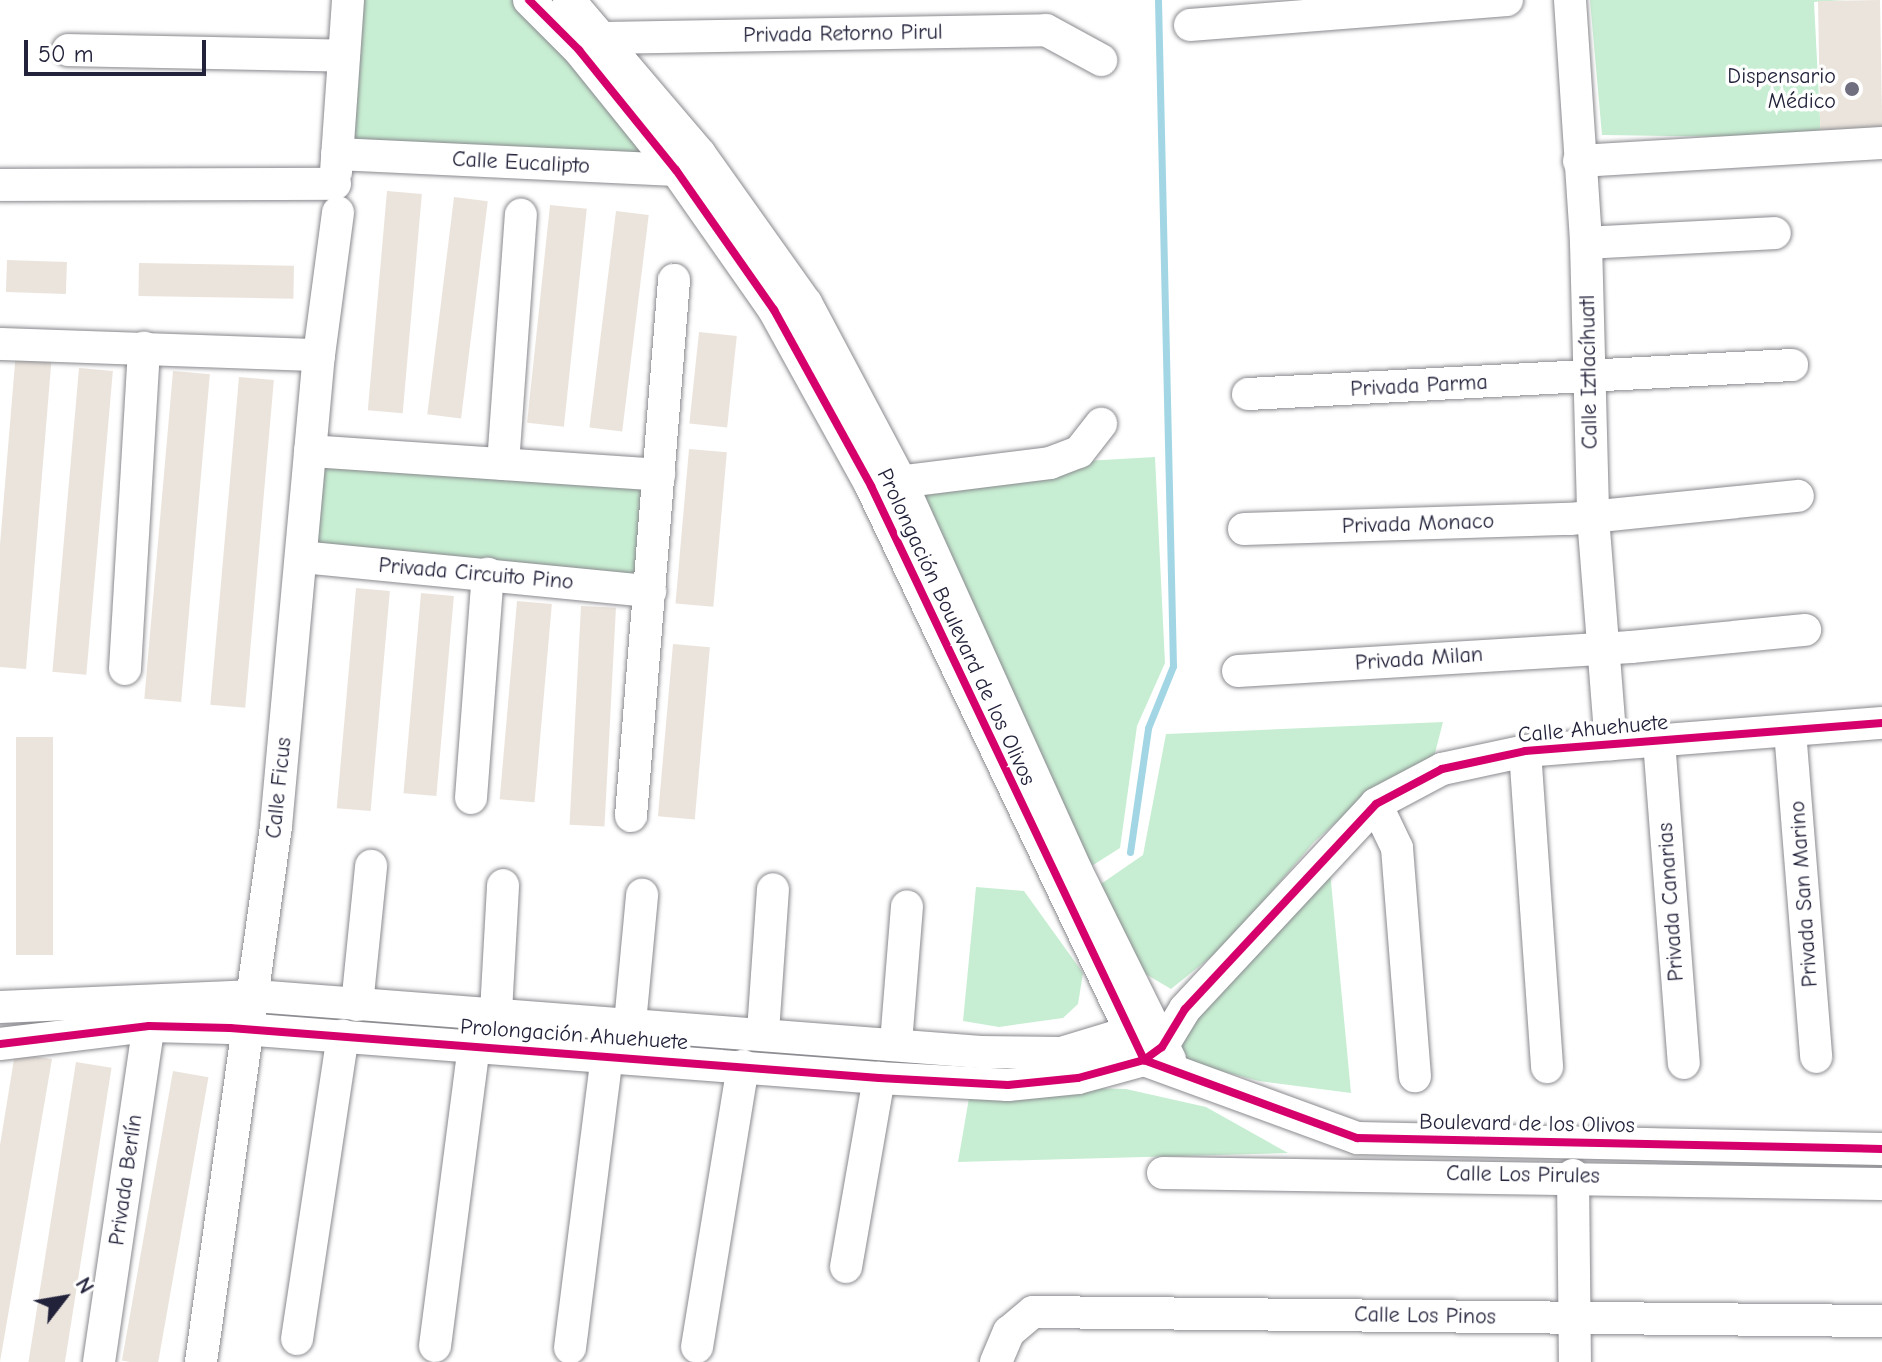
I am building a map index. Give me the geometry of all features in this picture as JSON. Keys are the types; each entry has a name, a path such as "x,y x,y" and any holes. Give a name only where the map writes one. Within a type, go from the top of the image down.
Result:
{"street":[{"name":"Calle Ficus","path":"201,1362 252,1029 336,187 348,0"},
{"name":"Prolongación Boulevard de los Olivos","path":"529,0 592,44"},
{"name":"Prolongación Boulevard de los Olivos","path":"569,0 592,44 688,162 774,310 885,483 1147,1042"},
{"path":"1190,25 1507,0"},
{"name":"Calle Iztlacíhuatl","path":"1570,0 1586,243 1593,517 1611,744"},
{"name":"Privada Retorno Pirul","path":"592,44 1046,30 1101,60"},
{"path":"68,50 344,56"},
{"path":"1579,161 1882,143"},
{"name":"Calle Eucalipto","path":"0,185 336,187 688,162"},
{"path":"503,450 521,215"},
{"path":"1586,243 1775,233"},
{"path":"631,816 674,280"},
{"path":"0,344 77,346 143,354 319,355"},
{"path":"125,669 143,354"},
{"name":"Privada Parma","path":"1248,394 1792,365"},
{"path":"885,483 1050,463 1079,452 1101,424"},
{"path":"310,451 503,450 659,463"},
{"name":"Privada Monaco","path":"1244,529 1593,517 1798,496"},
{"name":"Privada Circuito Pino","path":"301,557 488,586 649,603"},
{"path":"471,798 488,586"},
{"name":"Privada Milan","path":"1238,671 1601,648 1805,630"},
{"name":"Calle Ahuehuete","path":"1147,1042 1185,1009 1376,804 1442,769 1525,751 1882,723"},
{"name":"Privada San Marino","path":"1790,731 1816,1057"},
{"name":"Privada Canarias","path":"1659,741 1684,1063"},
{"path":"1525,751 1547,1067"},
{"path":"1376,804 1397,848 1415,1076"},
{"path":"357,1005 371,866"},
{"path":"496,1012 503,885"},
{"path":"763,1032 773,889"},
{"path":"630,1023 642,895"},
{"path":"896,1043 907,906"},
{"name":"Prolongación Ahuehuete","path":"0,1044 151,1012 255,996 1061,1053 1147,1042"},
{"name":"Prolongación Ahuehuete","path":"0,1007 151,1012 252,1029 879,1078 1008,1085 1078,1078 1147,1042"},
{"name":"Privada Berlín","path":"99,1362 151,1012"},
{"path":"297,1339 343,1035"},
{"name":"Boulevard de los Olivos","path":"1147,1042 1182,1074 1357,1138 1882,1149"},
{"path":"435,1346 474,1045"},
{"path":"570,1348 607,1056"},
{"path":"697,1347 743,1066"},
{"path":"846,1267 879,1078"},
{"name":"Calle Los Pirules","path":"1163,1173 1573,1175 1882,1184"},
{"path":"1573,1175 1575,1362"},
{"name":"Calle Los Pinos","path":"996,1362 1009,1332 1033,1312 1882,1321"}],"green space":[{"path":"354,0 533,0 676,170 349,152"},
{"path":"1590,0 1846,0 1814,2 1821,138 1602,135"},
{"path":"321,453 657,477 650,581 314,558"},
{"path":"1155,457 1165,663 1137,726 1120,848 1090,867 896,472"},
{"path":"1443,722 1434,757 1370,792 1314,842 1227,944 1171,989 1132,966 1098,886 1143,855 1166,734"},
{"path":"1330,871 1351,1093 1259,1081 1173,1058 1208,1002"},
{"path":"976,887 1024,891 1083,973 1078,1004 1063,1018 999,1027 963,1021"},
{"path":"1088,1088 1126,1089 1206,1107 1288,1153 958,1162 969,1098"}],"building":[{"name":"Dispensario Médico","path":"1880,0 1882,138 1820,139 1818,1"},
{"path":"387,191 422,194 403,413 368,410"},
{"path":"454,197 488,201 461,419 427,414"},
{"path":"550,205 587,209 564,427 527,423"},
{"path":"616,211 649,215 622,431 589,427"},
{"path":"7,260 67,262 66,294 6,292"},
{"path":"139,263 294,266 293,299 138,296"},
{"path":"699,332 737,336 727,427 689,423"},
{"path":"16,351 52,354 26,669 0,667 0,545"},
{"path":"79,368 113,371 86,675 52,672"},
{"path":"173,371 210,374 181,702 144,699"},
{"path":"239,377 274,380 245,708 210,705"},
{"path":"689,449 727,452 713,607 675,603"},
{"path":"356,588 390,591 371,811 337,808"},
{"path":"421,593 454,596 436,796 403,793"},
{"path":"517,601 552,604 535,802 500,799"},
{"path":"581,606 616,608 604,827 570,825"},
{"path":"673,644 710,647 695,820 658,816"},
{"path":"16,737 53,737 53,955 16,955"},
{"path":"15,1053 52,1059 0,1362 0,1145"},
{"path":"76,1062 112,1068 65,1362 28,1362"},
{"path":"173,1071 208,1077 158,1362 122,1361"}],"waterway":[{"path":"1130,852 1148,728 1173,666 1158,0"}],"cycle path":[{"path":"529,0 579,50 676,170 774,310 871,486 1144,1060 1357,1138 1882,1149"},
{"path":"0,1044 149,1026 230,1028 879,1078 1008,1085 1078,1078 1144,1060 1162,1047 1185,1009 1376,804 1442,769 1525,751 1882,723"}],"place":[{"name":"Dispensario Médico","path":"1852,89"}]}
